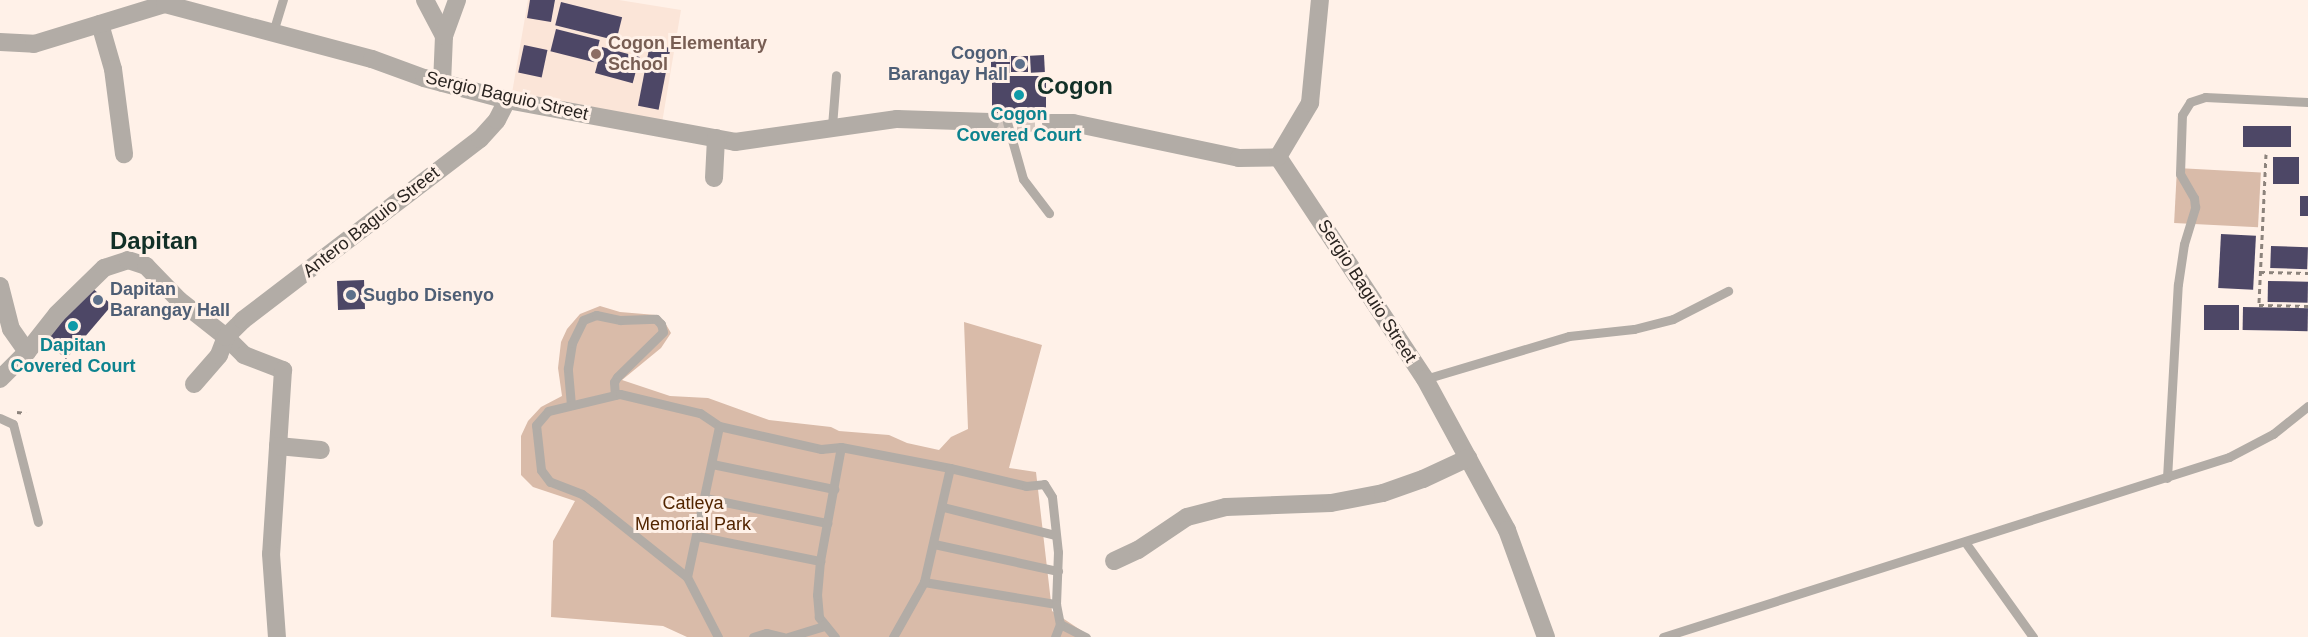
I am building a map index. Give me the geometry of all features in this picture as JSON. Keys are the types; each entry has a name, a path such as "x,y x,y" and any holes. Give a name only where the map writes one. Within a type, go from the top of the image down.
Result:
{"street":[{"path":"425,0 444,36"},
{"path":"442,83 444,36 457,0"},
{"path":"1051,123 1073,123 1239,158 1278,157 1310,103 1320,0"},
{"name":"Sergio Baguio Street","path":"0,41 34,44 165,4 205,7 273,32 372,59 442,83 507,100 735,141 832,126 897,119 998,122"},
{"path":"100,24 113,69 124,154"},
{"name":"Antero Baguio Street","path":"194,384 219,355 226,337 243,320 480,139 497,120 507,100"},
{"path":"714,178 716,138"},
{"name":"Sergio Baguio Street","path":"1278,157 1425,379 1507,530 1546,637"},
{"path":"0,379 27,352 57,314 104,268 129,260 146,266 179,300 226,337 244,355 283,370 271,554 277,637"},
{"path":"0,286 11,329 27,352"},
{"path":"278,446 321,450"},
{"path":"1114,561 1138,550 1187,517 1226,507 1331,503 1383,494 1468,458"}],"lane":[{"path":"273,32 283,0"},
{"path":"832,126 836,75"},
{"path":"2167,478 2178,284 2184,244 2195,207 2194,198 2180,174 2182,115 2190,102 2205,96 2308,102"},
{"path":"998,122 1023,179 1049,213"},
{"path":"1425,379 1569,336 1634,329 1673,319 1728,291"},
{"path":"572,405 568,369 572,343 583,320 596,315 620,320 656,319 661,324 663,332 617,376 614,382 615,395"},
{"path":"718,637 687,577 582,494 550,482 541,470 536,425 548,411 620,393 700,412 719,426 822,449 841,447 951,468 1026,486 1044,484 1052,497 1058,571 1056,603 1060,624 1055,637"},
{"path":"1663,637 2229,457 2254,446 2273,434 2308,406"},
{"path":"0,418 13,424 38,522"},
{"path":"687,577 719,426"},
{"path":"835,637 819,617 817,596 820,561 841,447"},
{"path":"712,464 834,489"},
{"path":"893,637 924,582 951,468"},
{"path":"705,498 827,523"},
{"path":"943,507 1055,535"},
{"path":"697,536 820,561"},
{"path":"1965,542 2033,637"},
{"path":"934,544 1058,571"},
{"path":"924,582 1056,603"},
{"path":"1060,624 1086,637"},
{"path":"753,637 766,633 786,637 825,626"}],"path":[{"path":"2266,154 2259,304 2308,306"},
{"path":"2260,272 2308,273"}],"shaded area":[{"name":"Cogon Elementary School","path":"528,0 619,0 681,10 662,123 511,99"}],"green space":[{"path":"2177,168 2261,172 2258,227 2174,223"},
{"name":"Catleya Memorial Park","path":"600,306 620,312 656,315 664,321 671,333 661,348 622,380 670,396 708,398 769,420 831,427 839,431 889,435 907,443 939,450 951,437 968,429 964,322 1042,345 1009,468 1036,472 1052,611 1091,637 687,637 663,626 551,617 553,541 575,501 533,487 521,475 521,436 528,421 541,407 562,396 558,368 561,342 567,329 580,314"}],"building":[{"path":"530,0 555,0 551,22 527,18"},
{"path":"561,2 622,17 616,41 555,25"},
{"path":"556,29 600,40 594,62 550,51"},
{"path":"650,44 671,48 659,110 638,106"},
{"path":"524,45 547,50 542,77 518,72"},
{"path":"602,47 640,57 633,83 595,73"},
{"path":"1044,55 1045,72 1031,73 1030,56"},
{"path":"991,56 1010,56 1010,73 991,73"},
{"path":"991,56 1010,56 1010,73 991,73"},
{"name":"Cogon Covered Court","path":"992,76 1046,76 1046,113 992,113"},
{"path":"2243,126 2291,126 2291,147 2243,147"},
{"path":"2273,157 2299,157 2299,184 2273,184"},
{"path":"2300,196 2308,196 2308,216 2300,216"},
{"path":"2221,234 2256,236 2253,290 2218,288"},
{"path":"2271,246 2308,247 2307,269 2270,268"},
{"name":"Sugbo Disenyo","path":"364,280 365,309 338,310 337,281"},
{"path":"2268,281 2308,282 2308,303 2268,302"},
{"name":"Dapitan Covered Court","path":"91,287 112,305 66,359 41,337"},
{"path":"2204,305 2239,305 2239,330 2204,330"},
{"path":"2243,307 2308,308 2308,331 2243,330"}],"tunnel":[{"path":"990,122 1051,123"}],"place":[{"name":"Cogon Elementary School","path":"596,54"},
{"name":"Cogon Barangay Hall","path":"1020,64"},
{"name":"Cogon Covered Court","path":"1019,95"},
{"name":"Sugbo Disenyo","path":"351,295"},
{"name":"Dapitan Barangay Hall","path":"98,300"},
{"name":"Dapitan Covered Court","path":"73,326"}],"district":[{"name":"Cogon","path":"1075,86"},
{"name":"Dapitan","path":"154,241"}]}
